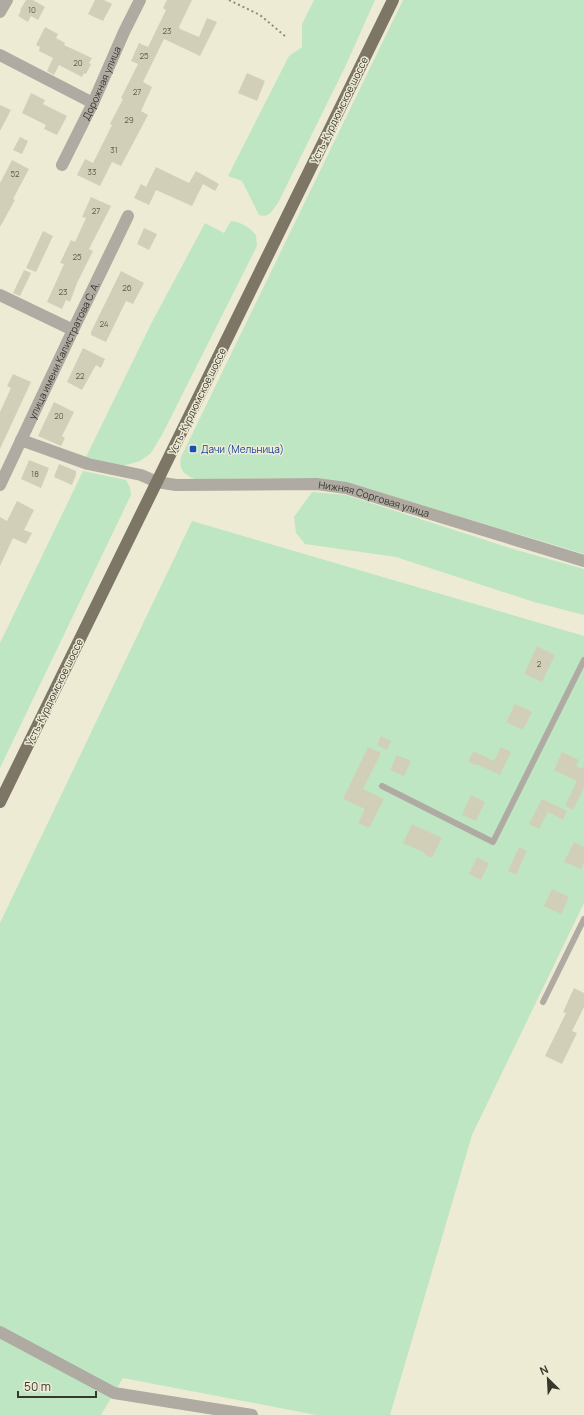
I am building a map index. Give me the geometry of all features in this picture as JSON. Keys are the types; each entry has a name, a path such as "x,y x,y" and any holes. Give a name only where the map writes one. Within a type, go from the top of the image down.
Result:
{"main road":[{"name":"Усть-Курдюмское шоссе","path":"0,802 393,0"}],"street":[{"path":"0,12 7,0"},
{"name":"Дорожная улица","path":"62,166 93,103 124,32 140,0"},
{"path":"0,56 93,103"},
{"name":"улица имени Калистратова С. А.","path":"0,485 72,330 128,216"},
{"path":"0,295 72,330"},
{"name":"Нижняя Сорговая улица","path":"21,440 88,464 141,475 157,482 176,485 317,484 346,488 584,561"},
{"path":"0,1332 114,1393 252,1415"}],"lane":[{"path":"382,786 493,842 584,660"},
{"path":"543,1002 584,919"}],"path":[{"path":"229,0 260,15 285,36"}],"green space":[{"path":"314,0 375,0 346,65 278,203 268,215 262,216 259,215 242,181 228,176 289,56 302,47 302,24"},
{"path":"403,0 584,0 584,554 349,483 318,478 195,479 188,476 180,465 181,457"},
{"path":"231,221 242,224 254,232 256,235 257,246 163,433 151,453 140,461 119,467 85,459 152,322 205,223 224,233"},
{"path":"83,471 126,480 130,487 131,495 0,768 0,643"},
{"path":"312,492 346,495 513,549 584,569 584,615 534,602 396,557 305,544 296,533 294,517"},
{"path":"192,521 584,636 584,903 472,1135 390,1415 316,1415 123,1378 101,1415 0,1415 0,923"}],"building":[{"path":"26,0 33,0 45,7 38,20 31,16 28,22 18,16"},
{"path":"95,0 104,0 112,4 103,21 88,14"},
{"path":"167,0 192,0 179,27 180,29 199,37 207,18 217,22 200,56 164,39 143,82 152,87 141,111 148,115 121,166 112,162 100,186 77,175 85,159 93,163 112,125 110,124 123,99 121,98 138,64 131,61 139,43 148,47 166,10 163,8"},
{"path":"45,27 58,34 56,38 65,43 64,45 92,58 86,74 84,73 82,77 59,65 54,75 47,71 53,58 39,51 40,47 36,45"},
{"path":"247,73 265,81 257,101 238,93"},
{"path":"31,93 45,100 43,104 67,116 57,135 44,129 46,125 22,113"},
{"path":"0,105 11,110 0,131"},
{"path":"20,137 28,141 22,154 13,150"},
{"path":"12,160 29,169 13,199 15,200 0,227 0,183"},
{"path":"156,167 189,183 196,171 219,184 215,191 203,184 192,206 156,190 149,205 134,198 141,184 146,187"},
{"path":"91,197 111,206 89,249 93,251 77,283 70,302 66,300 62,309 47,302 64,264 60,263 71,240 75,242 86,218 82,217"},
{"path":"144,228 157,234 149,250 137,244"},
{"path":"43,231 53,236 36,272 26,268"},
{"path":"24,270 31,273 20,296 13,293"},
{"path":"121,271 144,283 133,304 126,301 106,342 91,335 91,332"},
{"path":"83,348 105,359 101,368 96,365 82,390 67,382"},
{"path":"13,374 31,382 0,449 0,412 11,388 7,386"},
{"path":"54,402 74,412 62,436 65,438 61,446 38,436"},
{"path":"29,460 49,468 41,488 21,479"},
{"path":"59,464 76,471 72,485 54,477"},
{"path":"17,501 34,510 24,530 32,533 26,544 13,538 0,566 0,517 7,521"},
{"path":"537,646 555,655 542,682 524,674"},
{"path":"515,704 532,712 523,730 506,722"},
{"path":"381,736 391,741 387,750 377,745"},
{"path":"368,747 381,753 363,789 384,799 369,828 358,823 365,809 343,799"},
{"path":"501,747 511,752 500,775 468,762 473,751 494,761"},
{"path":"562,752 579,760 576,766 582,769 584,766 584,787 573,810 565,806 577,781 554,770"},
{"path":"397,755 411,761 404,776 390,770"},
{"path":"471,795 485,802 476,821 462,815"},
{"path":"542,799 567,811 563,820 548,812 539,829 529,824"},
{"path":"412,824 442,838 432,858 425,855 425,853 403,843"},
{"path":"574,842 584,847 584,862 581,869 564,862"},
{"path":"519,847 527,851 516,875 508,871"},
{"path":"477,857 489,863 481,880 469,874"},
{"path":"552,889 569,897 561,914 544,906"},
{"path":"574,988 584,993 584,1007 572,1031 577,1033 562,1064 545,1056 566,1013 563,1012"}],"place":[{"name":"Дачи (Мельница)","path":"193,449"}]}
